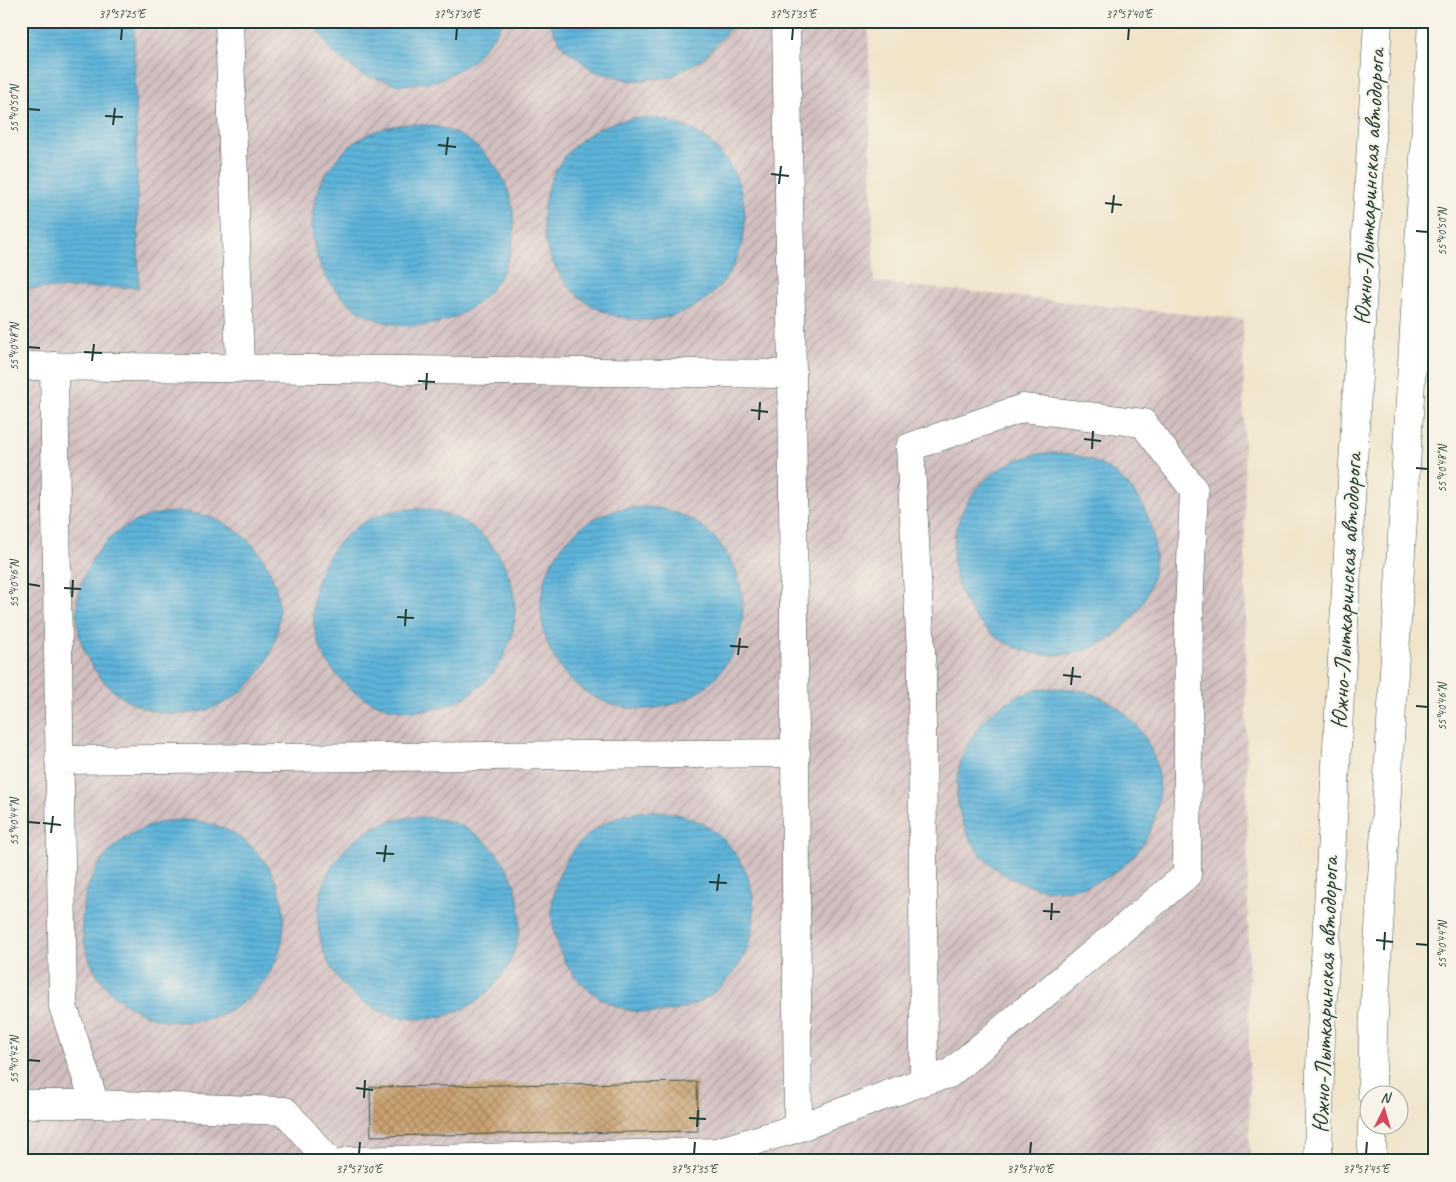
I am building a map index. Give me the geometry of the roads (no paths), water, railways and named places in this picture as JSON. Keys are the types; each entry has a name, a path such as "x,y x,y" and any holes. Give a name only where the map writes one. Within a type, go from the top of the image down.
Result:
{"main road":[{"path":"229,21 240,368"},
{"path":"786,21 792,374 798,1128"},
{"name":"Южно-Лыткаринская автодорога","path":"1318,1161 1321,1031 1378,21"},
{"name":"Южно-Лыткаринская автодорога","path":"1372,1084 1373,1032 1432,21"},
{"path":"21,366 792,374"},
{"path":"54,366 63,1006 95,1104"},
{"path":"348,1161 717,1152 798,1128 924,1081 949,1074 1186,875 1189,611 1194,490 1143,424 1023,408 910,447 922,671 924,1081"},
{"path":"59,760 796,753"},
{"path":"21,1104 95,1104 285,1111 329,1161"},
{"path":"1372,1134 1372,1161"}],"water":[{"path":"21,21 134,21 139,287 21,289"},
{"path":"313,21 501,21 497,32 472,62 438,81 400,85 362,75 331,51"},
{"path":"548,21 732,21 730,28 704,58 670,77 632,81 594,71 563,47"},
{"path":"634,118 654,118 683,125 716,147 738,180 745,209 745,229 738,258 716,291 683,313 654,320 634,320 605,313 572,291 550,258 543,229 543,209 550,180 572,147 605,125"},
{"path":"403,124 423,124 452,131 485,153 507,186 514,215 514,235 507,264 485,297 452,319 423,326 403,326 374,319 341,297 319,264 312,235 312,215 319,186 341,153 374,131"},
{"path":"1044,453 1064,453 1093,460 1126,482 1148,515 1155,544 1155,564 1148,593 1126,626 1093,648 1064,655 1044,655 1015,648 982,626 960,593 953,564 953,544 960,515 982,482 1015,460"},
{"path":"632,507 652,507 681,514 714,536 736,569 743,598 743,618 736,647 714,680 681,702 652,709 632,709 603,702 570,680 548,647 541,618 541,598 548,569 570,536 603,514"},
{"path":"404,509 424,509 453,516 486,538 508,571 515,600 515,620 508,649 486,682 453,704 424,711 404,711 375,704 342,682 320,649 313,620 313,600 320,571 342,538 375,516"},
{"path":"168,512 188,512 217,519 250,541 272,574 279,603 279,623 272,652 250,685 217,707 188,714 168,714 139,707 106,685 84,652 77,623 77,603 84,574 106,541 139,519"},
{"path":"1048,688 1068,688 1097,695 1130,717 1152,750 1159,779 1159,799 1152,828 1130,861 1097,883 1068,890 1048,890 1019,883 986,861 964,828 957,799 957,779 964,750 986,717 1019,695"},
{"path":"643,811 663,811 692,818 725,840 747,873 754,902 754,922 747,951 725,984 692,1006 663,1013 643,1013 614,1006 581,984 559,951 552,922 552,902 559,873 581,840 614,818"},
{"path":"409,817 429,817 458,824 491,846 513,879 520,908 520,928 513,957 491,990 458,1012 429,1019 409,1019 380,1012 347,990 325,957 318,928 318,908 325,879 347,846 380,824"},
{"path":"173,820 193,820 222,827 255,849 277,882 284,911 284,931 277,960 255,993 222,1015 193,1022 173,1022 144,1015 111,993 89,960 82,931 82,911 89,882 111,849 144,827"}]}
